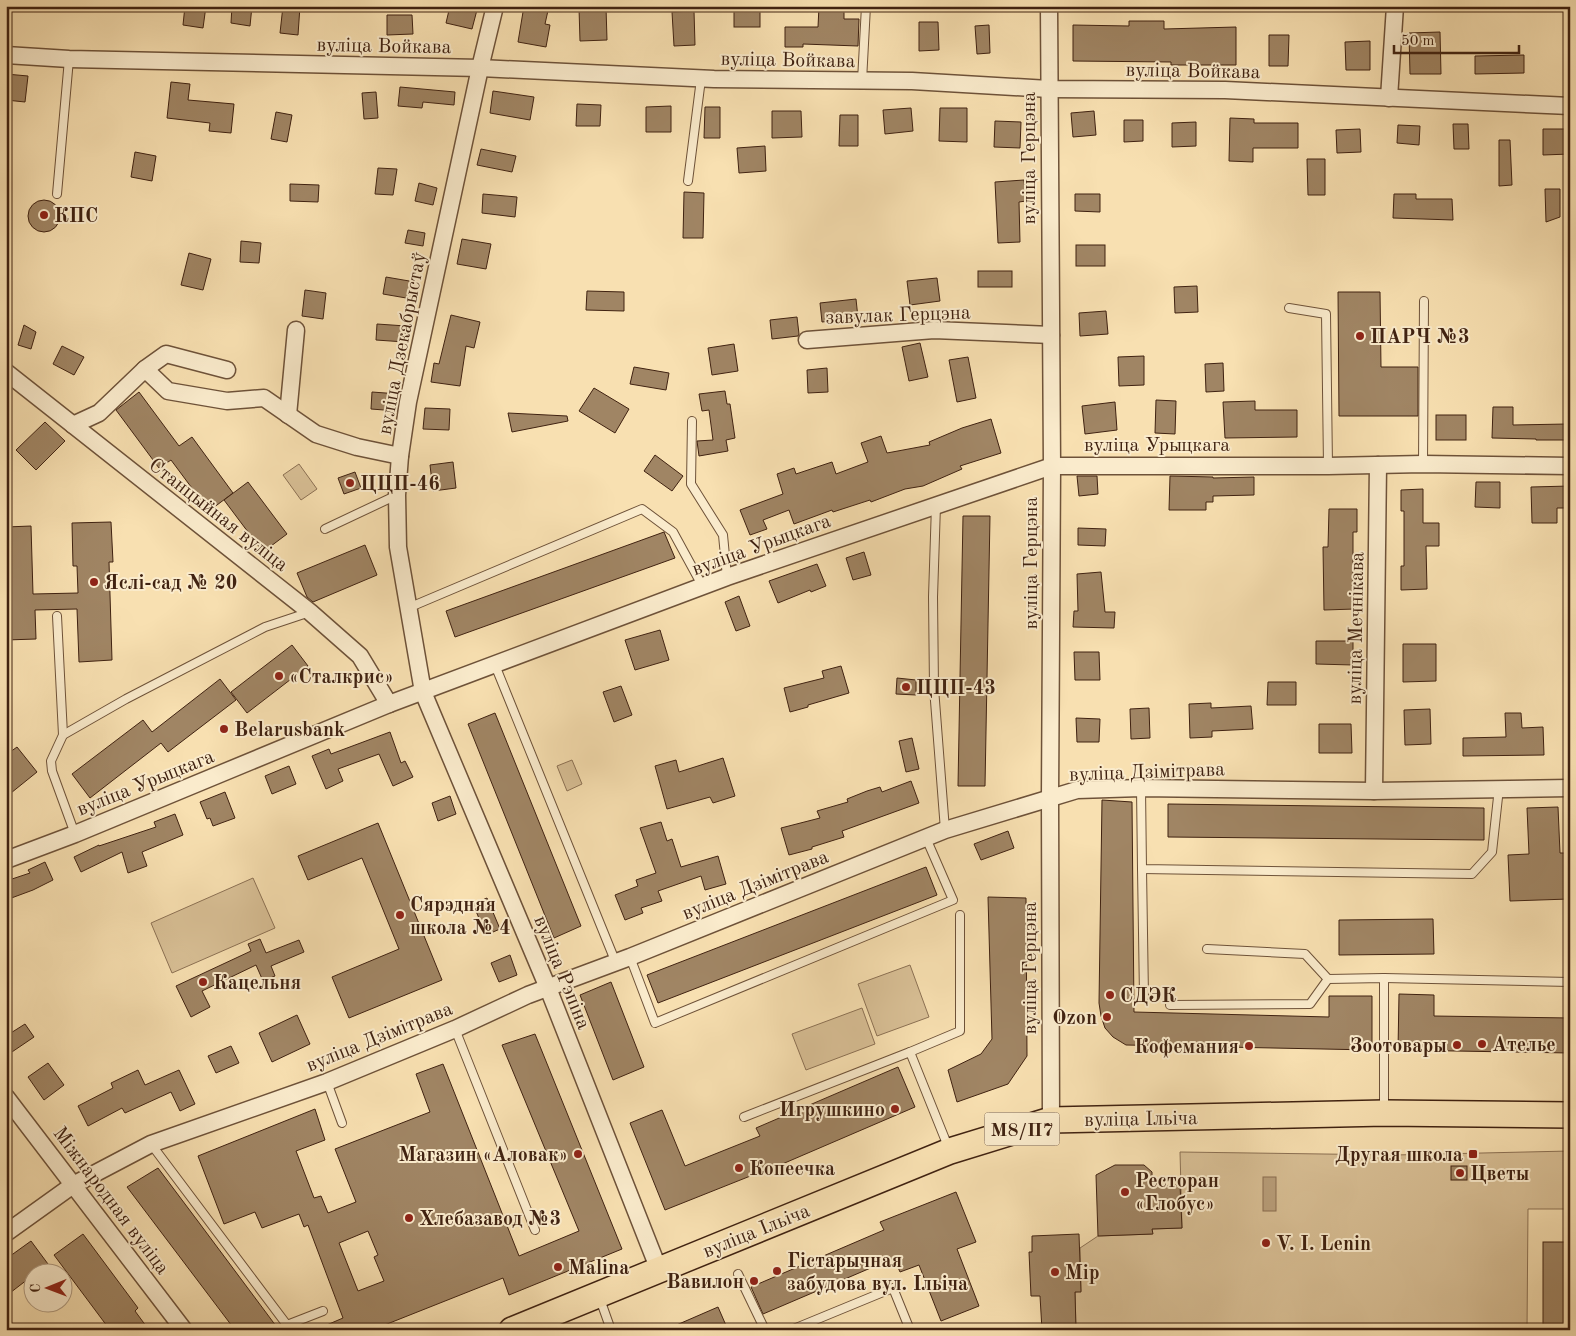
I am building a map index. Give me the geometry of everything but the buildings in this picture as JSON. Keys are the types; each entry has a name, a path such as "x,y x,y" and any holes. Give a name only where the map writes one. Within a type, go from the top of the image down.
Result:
{"main road":[{"name":"вуліца Ільіча","path":"512,1330 950,1151 1051,1120 1384,1113 1570,1115"}],"street":[{"name":"вуліца Дзекабрыстаў","path":"423,692 398,547 397,495 400,456 408,402 495,6"},
{"name":"вуліца Герцэна","path":"1048,6 1052,466 1051,1120"},
{"path":"1388,98 1396,6"},
{"name":"вуліца Войкава","path":"6,54 69,59 480,68 700,79 912,82 1049,89 1225,90 1570,106"},
{"path":"288,415 296,330"},
{"name":"завулак Герцэна","path":"807,340 934,330 1050,335"},
{"path":"73,425 99,413 145,369 166,354 227,370"},
{"path":"145,369 168,391 227,401 264,398 316,434 357,447 400,456"},
{"name":"Станцыйная вуліца","path":"6,372 310,612 360,656 389,704"},
{"name":"вуліца Урыцкага","path":"6,860 75,834 389,704 727,577 1052,466 1423,464 1570,466"},
{"name":"вуліца Мечнікава","path":"1374,790 1378,465"},
{"name":"вуліца Рэпіна","path":"423,692 548,988 659,1270"},
{"name":"вуліца Дзімітрава","path":"6,1233 74,1185 151,1144 327,1082 548,988 623,960 945,830 1077,790 1141,788 1374,790 1570,788"},
{"name":"Міжнародная вуліца","path":"6,1097 184,1330"}],"lane":[{"path":"862,81 866,6"},
{"path":"57,194 69,59"},
{"path":"688,181 700,79"},
{"path":"1423,464 1424,301"},
{"path":"1289,308 1326,314 1328,466"},
{"path":"692,421 691,484 723,535 727,577"},
{"path":"325,529 397,495"},
{"path":"936,505 933,597 934,688 945,830"},
{"path":"408,608 642,509 673,532 703,587"},
{"path":"62,735 126,699 265,627 310,612"},
{"path":"57,616 62,735 51,761 52,770 75,834"},
{"path":"495,665 623,960 655,1023 953,900 926,838"},
{"path":"1141,788 1144,997"},
{"path":"1142,869 1472,874 1492,852 1499,788"},
{"path":"744,1117 960,1031 960,916"},
{"path":"1207,949 1306,954 1328,979 1384,978 1570,982"},
{"path":"1384,978 1384,1113"},
{"path":"1170,1005 1310,1004 1328,979"},
{"path":"455,1029 535,1230"},
{"path":"910,1052 950,1151"},
{"path":"327,1082 342,1123"},
{"path":"151,1144 287,1325 323,1311"},
{"path":"738,1274 765,1330"},
{"path":"791,1330 893,1288 910,1330"},
{"path":"598,1294 611,1330"}],"shaded area":[{"path":"299,464 317,489 301,500 283,475"},
{"path":"572,760 582,784 567,791 557,766"},
{"path":"253,878 275,928 172,973 151,923"},
{"path":"910,965 929,1017 877,1036 858,984"},
{"path":"862,1008 875,1044 806,1070 792,1034"},
{"path":"1570,1151 1570,1209 1528,1209 1527,1330 1076,1330 1075,1292 1081,1291 1080,1248 1098,1236 1152,1234 1152,1229 1182,1228 1180,1152 1395,1155"},
{"path":"1263,1177 1276,1177 1276,1211 1263,1211"}],"place":[{"name":"КПС","path":"44,215"},
{"name":"ПАРЧ №3","path":"1360,336"},
{"name":"ЦЦП-46","path":"350,483"},
{"name":"Яслі-сад № 20","path":"94,582"},
{"name":"«Сталкрис»","path":"279,676"},
{"name":"ЦЦП-43","path":"906,687"},
{"name":"Belarusbank","path":"224,729"},
{"name":"Сярэдняя школа № 4","path":"400,915"},
{"name":"Кацельня","path":"203,982"},
{"name":"СДЭК","path":"1110,995"},
{"name":"Ozon","path":"1107,1017"},
{"name":"Ателье","path":"1482,1044"},
{"name":"Зоотовары","path":"1457,1045"},
{"name":"Кофемания","path":"1249,1046"},
{"name":"Игрушкино","path":"895,1109"},
{"name":"Магазин «Аловак»","path":"578,1154"},
{"name":"Другая школа","path":"1473,1154"},
{"name":"Копеечка","path":"739,1168"},
{"name":"Цветы","path":"1460,1173"},
{"name":"Ресторан «Глобус»","path":"1125,1192"},
{"name":"Хлебазавод №3","path":"409,1218"},
{"name":"V. I. Lenin","path":"1266,1243"},
{"name":"Malina","path":"558,1267"},
{"name":"Гістарычная забудова вул. Ільіча","path":"777,1271"},
{"name":"Мір","path":"1055,1272"},
{"name":"Вавилон","path":"754,1281"}]}
